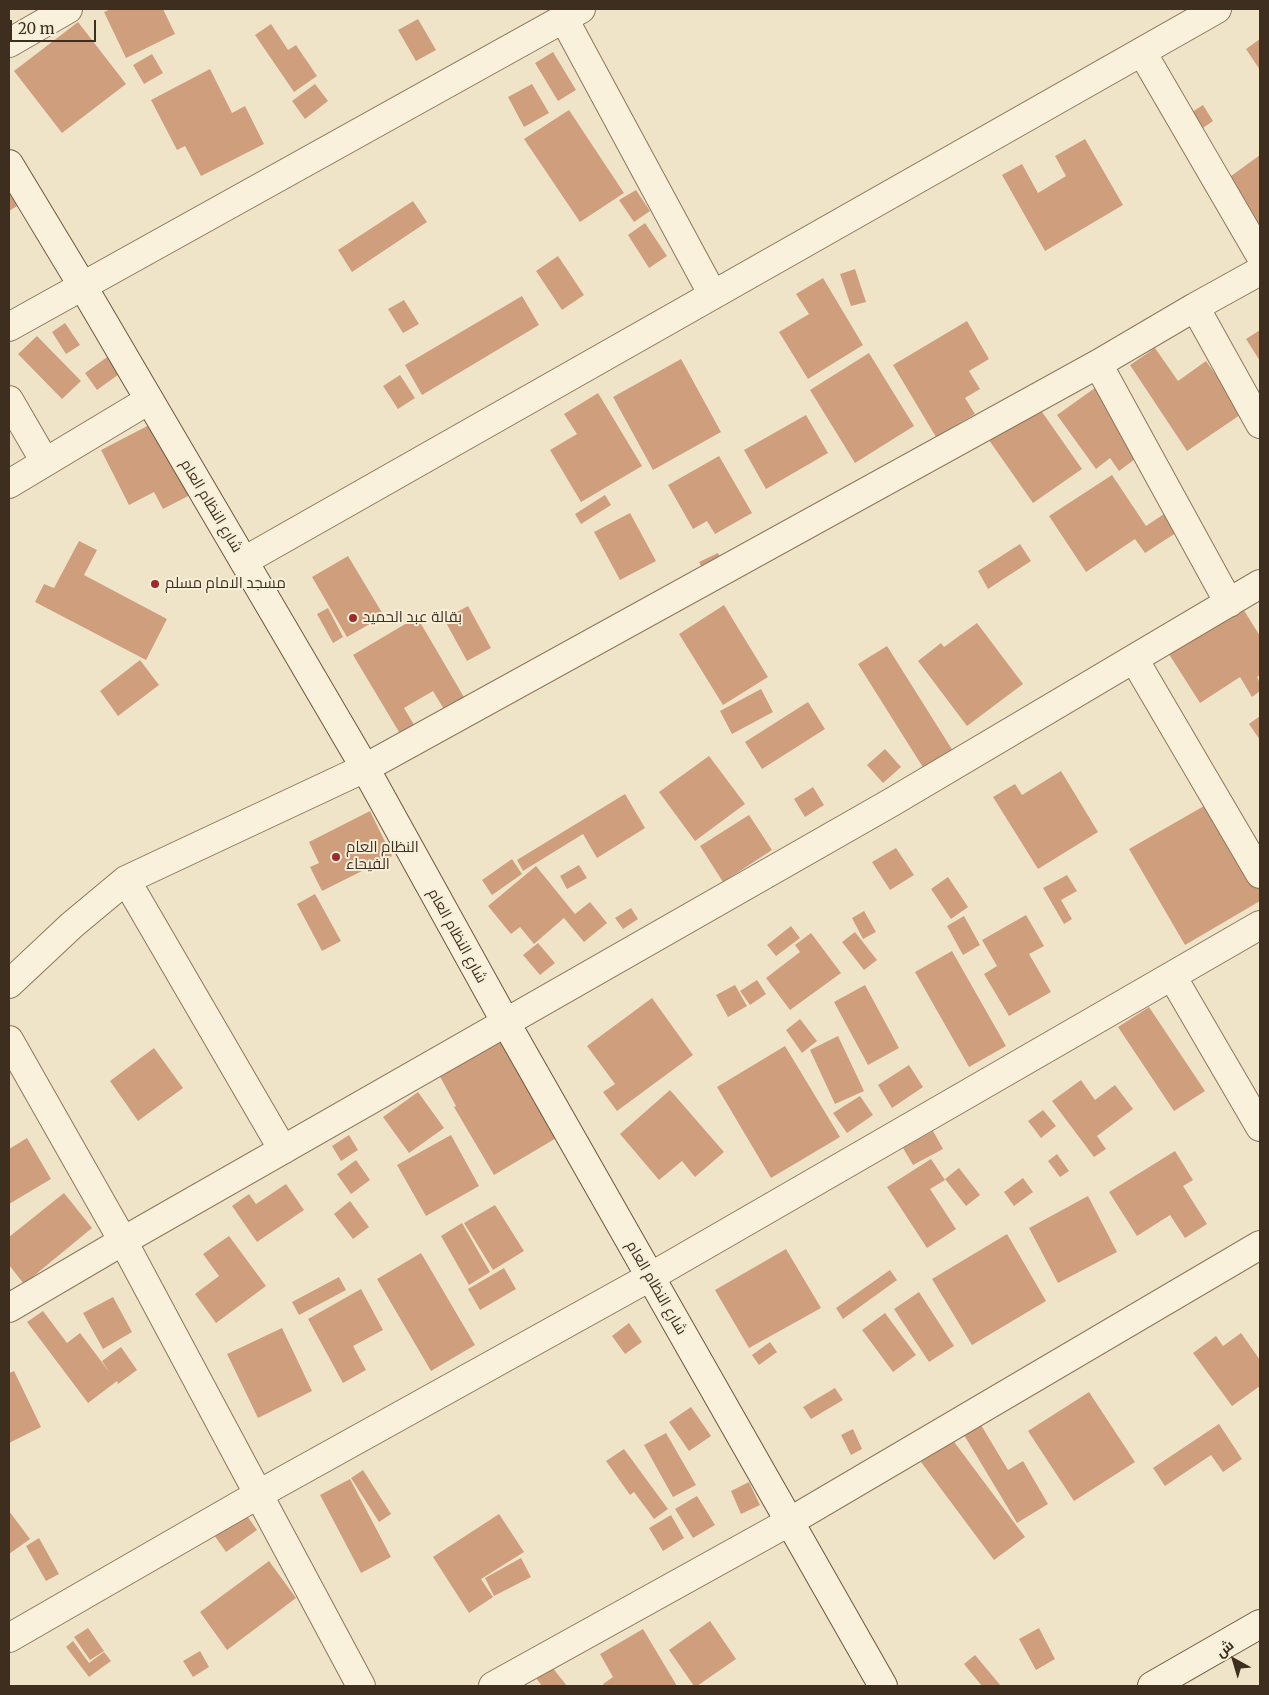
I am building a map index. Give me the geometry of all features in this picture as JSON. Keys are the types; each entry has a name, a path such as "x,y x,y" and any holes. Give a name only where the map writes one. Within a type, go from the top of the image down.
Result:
{"street":[{"path":"9,43 68,9"},
{"path":"244,561 1217,9"},
{"path":"9,326 573,14 713,296"},
{"path":"1142,52 1260,255"},
{"name":"شارع النظام العام","path":"9,164 365,768 506,1023 883,1686"},
{"path":"9,984 72,925 126,880 365,768 1098,364 1195,306 1260,271"},
{"path":"1195,306 1260,424"},
{"path":"1098,364 1229,603"},
{"path":"9,400 45,462"},
{"path":"9,484 149,400"},
{"path":"9,1308 892,802 1260,584"},
{"path":"1134,660 1260,874"},
{"path":"126,880 283,1150"},
{"path":"9,1638 259,1494 650,1277 1260,925"},
{"path":"1172,976 1260,1127"},
{"path":"9,1040 123,1241 360,1686"},
{"path":"493,1686 789,1522 1260,1245"},
{"path":"1152,1686 1260,1624"}],"building":[{"path":"111,9 163,9 175,34 126,58 104,12"},
{"path":"418,19 436,50 416,61 398,30"},
{"path":"78,22 126,84 62,133 14,71"},
{"path":"271,24 288,50 296,45 317,76 294,92 255,35"},
{"path":"1260,39 1260,70 1246,49"},
{"path":"553,52 576,90 558,101 535,63"},
{"path":"152,54 163,73 144,84 133,65"},
{"path":"210,69 232,113 245,106 264,144 201,176 185,146 177,150 151,100"},
{"path":"315,84 328,101 305,119 292,101"},
{"path":"532,84 549,113 524,127 508,97"},
{"path":"1203,105 1213,121 1197,132 1186,116"},
{"path":"569,110 624,193 580,222 524,139"},
{"path":"1085,139 1123,205 1045,251 1002,175 1022,164 1038,193 1066,176 1055,156"},
{"path":"1260,155 1260,240 1220,184"},
{"path":"9,171 27,200 9,211"},
{"path":"636,190 650,211 634,222 619,200"},
{"path":"413,201 427,222 352,272 338,250"},
{"path":"645,223 667,256 649,268 628,235"},
{"path":"558,256 584,295 562,310 536,271"},
{"path":"855,269 866,302 851,306 840,274"},
{"path":"823,278 863,345 808,379 779,332 809,314 796,294"},
{"path":"522,296 539,325 422,395 405,365"},
{"path":"404,300 419,324 403,333 388,309"},
{"path":"967,321 989,359 969,371 980,389 965,398 975,414 936,437 893,365"},
{"path":"65,323 80,345 66,354 52,332"},
{"path":"1260,330 1260,361 1246,339"},
{"path":"37,336 81,381 62,399 18,354"},
{"path":"1155,348 1178,381 1206,361 1243,413 1187,451 1130,365"},
{"path":"869,353 914,426 855,463 810,390"},
{"path":"110,355 122,372 97,390 85,373"},
{"path":"681,359 721,432 653,470 613,397"},
{"path":"400,375 415,398 398,409 383,386"},
{"path":"1099,385 1147,450 1119,471 1110,458 1096,469 1057,415"},
{"path":"598,393 642,466 581,502 550,450 577,434 564,414"},
{"path":"1033,399 1082,469 1033,503 984,433"},
{"path":"806,415 828,453 766,489 744,450"},
{"path":"155,422 192,494 163,509 154,492 129,505 101,450"},
{"path":"719,456 752,513 715,534 707,521 693,529 668,485"},
{"path":"1112,475 1146,526 1173,508 1185,527 1145,553 1135,539 1086,572 1049,516"},
{"path":"605,495 611,505 581,524 575,514"},
{"path":"630,513 656,561 620,580 594,532"},
{"path":"79,541 97,550 84,575 167,619 146,660 35,602 44,584 54,588"},
{"path":"1020,544 1031,561 988,589 978,571"},
{"path":"718,553 725,568 707,577 699,562"},
{"path":"348,556 384,616 347,637 312,577"},
{"path":"1240,604 1260,636 1260,675 1257,677 1260,683 1260,691 1252,697 1240,677 1200,703 1167,651"},
{"path":"724,605 768,677 723,705 679,634"},
{"path":"468,606 491,648 467,661 444,619"},
{"path":"328,608 343,637 333,643 317,614"},
{"path":"417,617 468,704 448,716 433,691 404,708 416,728 402,737 353,655"},
{"path":"977,623 1023,684 967,726 918,661 941,643 944,647"},
{"path":"887,646 953,751 924,769 858,664"},
{"path":"140,660 159,685 118,716 100,691"},
{"path":"761,689 773,712 732,734 720,711"},
{"path":"808,702 825,729 762,769 745,742"},
{"path":"1260,716 1260,740 1249,724"},
{"path":"885,749 901,767 883,783 867,765"},
{"path":"709,756 745,804 695,841 659,792"},
{"path":"1061,771 1098,832 1038,869 993,797 1015,784 1022,795"},
{"path":"813,787 824,805 805,817 794,799"},
{"path":"625,794 645,828 597,858 583,834 523,871 517,860"},
{"path":"1211,802 1260,887 1260,901 1185,945 1129,849"},
{"path":"370,811 392,856 322,891 310,867 319,863 309,842"},
{"path":"749,815 772,850 723,882 700,846"},
{"path":"896,848 914,875 890,890 872,862"},
{"path":"512,859 522,874 492,895 482,880"},
{"path":"579,865 587,878 567,889 560,876"},
{"path":"536,866 575,914 590,902 607,923 584,942 564,918 534,944 520,927 511,934 488,906"},
{"path":"1067,875 1077,891 1061,900 1072,919 1064,924 1043,888"},
{"path":"948,877 968,907 951,919 931,889"},
{"path":"315,894 341,941 322,951 297,904"},
{"path":"631,908 638,919 623,929 615,918"},
{"path":"864,911 876,932 863,939 852,918"},
{"path":"1026,915 1044,946 1029,954 1051,992 1009,1016 984,974 997,966 982,940"},
{"path":"964,916 980,945 963,955 947,926"},
{"path":"791,926 800,938 776,956 767,945"},
{"path":"855,932 877,960 864,970 842,942"},
{"path":"811,933 841,973 790,1010 766,978 800,952 795,945"},
{"path":"538,943 555,963 540,975 523,955"},
{"path":"952,951 1006,1046 969,1067 915,972"},
{"path":"757,980 766,994 750,1005 740,991"},
{"path":"735,985 747,1006 728,1017 716,995"},
{"path":"865,985 899,1048 868,1065 834,1002"},
{"path":"652,998 693,1055 617,1111 603,1092 615,1084 587,1046"},
{"path":"1149,1007 1205,1091 1174,1111 1118,1027"},
{"path":"800,1019 817,1041 802,1053 786,1030"},
{"path":"838,1036 864,1091 835,1104 810,1050"},
{"path":"498,1038 514,1067 521,1063 563,1134 494,1175 454,1107 456,1106 438,1073"},
{"path":"785,1046 840,1137 771,1178 717,1087"},
{"path":"154,1048 183,1088 138,1121 110,1081"},
{"path":"909,1065 923,1087 892,1108 878,1085"},
{"path":"1081,1080 1095,1100 1115,1085 1133,1109 1097,1136 1106,1149 1094,1157 1052,1101"},
{"path":"670,1090 724,1152 695,1177 682,1161 659,1180 620,1134"},
{"path":"418,1092 444,1128 409,1153 383,1117"},
{"path":"860,1096 873,1115 847,1133 833,1113"},
{"path":"1043,1110 1056,1126 1041,1138 1028,1121"},
{"path":"933,1131 943,1149 913,1165 903,1148"},
{"path":"349,1135 358,1150 341,1161 332,1146"},
{"path":"451,1135 479,1186 426,1216 397,1165"},
{"path":"27,1138 51,1179 9,1204 9,1149"},
{"path":"1175,1151 1193,1180 1183,1186 1207,1224 1185,1238 1170,1215 1137,1236 1109,1192"},
{"path":"1057,1154 1069,1171 1060,1177 1048,1161"},
{"path":"931,1159 945,1180 930,1189 956,1229 927,1248 887,1187"},
{"path":"356,1160 370,1180 351,1194 337,1174"},
{"path":"959,1168 980,1195 966,1206 945,1179"},
{"path":"1023,1178 1033,1192 1014,1206 1004,1192"},
{"path":"286,1184 304,1210 257,1242 232,1206 249,1194 256,1204"},
{"path":"64,1193 92,1228 24,1284 9,1265 9,1237"},
{"path":"1088,1196 1117,1252 1058,1283 1029,1228"},
{"path":"350,1201 369,1227 353,1239 334,1214"},
{"path":"495,1205 524,1251 493,1270 464,1223"},
{"path":"462,1223 490,1272 469,1285 441,1236"},
{"path":"1007,1234 1046,1301 972,1345 932,1279"},
{"path":"229,1236 266,1286 216,1323 195,1294 219,1276 203,1254"},
{"path":"786,1249 821,1308 749,1348 715,1290"},
{"path":"421,1253 475,1345 431,1371 377,1279"},
{"path":"504,1268 516,1289 480,1310 468,1289"},
{"path":"890,1270 897,1280 843,1319 836,1308"},
{"path":"339,1277 346,1290 299,1315 292,1302"},
{"path":"361,1289 383,1330 353,1346 366,1370 343,1383 308,1319"},
{"path":"919,1292 954,1346 929,1362 894,1309"},
{"path":"113,1297 132,1332 103,1349 83,1313"},
{"path":"43,1311 67,1343 80,1333 110,1373 102,1361 121,1347 137,1370 118,1384 117,1381 88,1403 27,1322"},
{"path":"885,1313 916,1355 893,1372 862,1330"},
{"path":"629,1323 642,1342 625,1354 612,1336"},
{"path":"282,1328 312,1391 258,1418 227,1354"},
{"path":"1241,1333 1260,1360 1260,1386 1232,1406 1193,1353 1216,1336 1223,1346"},
{"path":"770,1342 777,1352 759,1365 752,1355"},
{"path":"14,1371 41,1427 9,1443 9,1373"},
{"path":"835,1388 843,1400 811,1419 803,1407"},
{"path":"1089,1392 1135,1462 1074,1501 1028,1431"},
{"path":"691,1407 711,1436 689,1451 669,1422"},
{"path":"1219,1424 1242,1459 1223,1472 1211,1455 1165,1486 1153,1468"},
{"path":"981,1425 1008,1470 1023,1461 1048,1504 1017,1523 964,1435"},
{"path":"853,1429 862,1449 851,1455 841,1435"},
{"path":"666,1433 696,1485 673,1497 644,1445"},
{"path":"952,1439 1025,1537 994,1560 921,1462"},
{"path":"624,1449 668,1509 654,1519 634,1492 630,1495 606,1461"},
{"path":"363,1470 391,1514 379,1522 351,1478"},
{"path":"350,1479 391,1557 361,1573 320,1495"},
{"path":"749,1482 760,1505 741,1514 731,1491"},
{"path":"697,1496 715,1525 693,1538 675,1509"},
{"path":"9,1511 30,1539 9,1554"},
{"path":"245,1513 257,1530 226,1552 214,1535"},
{"path":"499,1514 524,1552 481,1579 493,1597 469,1613 433,1557"},
{"path":"671,1515 684,1538 663,1551 649,1528"},
{"path":"39,1538 59,1574 46,1581 26,1546"},
{"path":"521,1558 531,1577 494,1596 485,1578"},
{"path":"269,1561 296,1598 227,1650 200,1612"},
{"path":"710,1621 736,1659 697,1686 694,1686 669,1650"},
{"path":"88,1628 104,1651 90,1660 74,1637"},
{"path":"1039,1628 1055,1659 1036,1670 1019,1639"},
{"path":"643,1629 677,1686 604,1686 603,1684 613,1677 600,1654"},
{"path":"73,1641 89,1663 104,1652 111,1661 89,1677 66,1647"},
{"path":"200,1651 209,1667 193,1677 183,1661"},
{"path":"975,1655 1001,1686 982,1686 964,1664"},
{"path":"552,1667 567,1686 542,1686 536,1678"}],"place":[{"name":"مسجد الامام مسلم","path":"155,584"},
{"name":"بقالة عبد الحميد","path":"353,618"},
{"name":"النظام العام الفيحاء","path":"336,857"}]}
